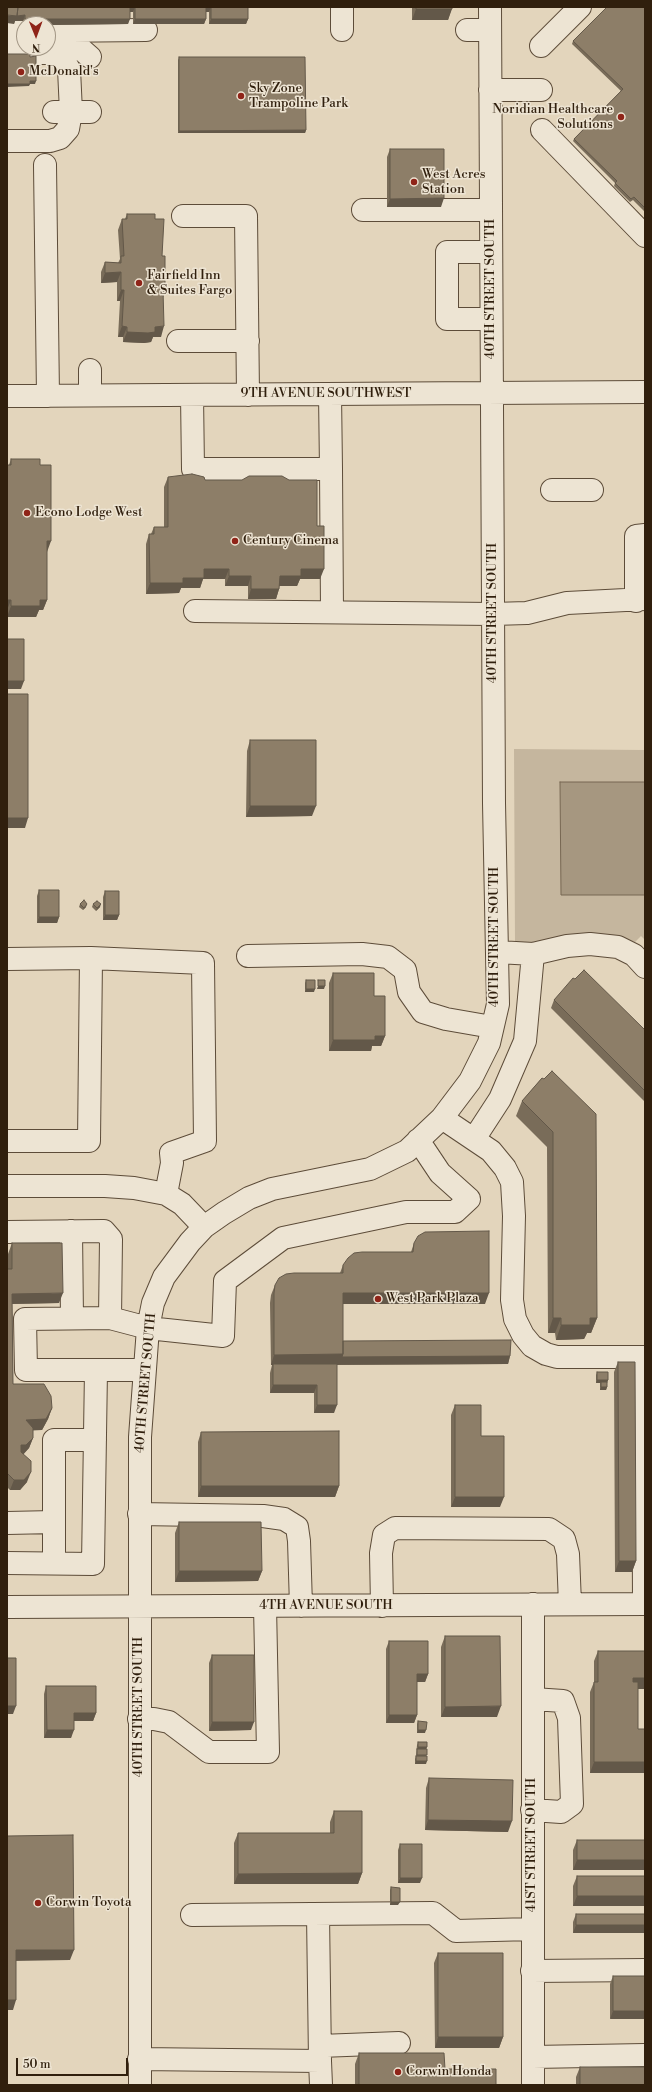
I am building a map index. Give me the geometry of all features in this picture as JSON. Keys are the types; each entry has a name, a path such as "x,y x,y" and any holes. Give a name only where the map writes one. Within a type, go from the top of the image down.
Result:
{"street":[{"path":"342,7 342,30"},
{"name":"40TH STREET SOUTH","path":"140,2085 140,1437 148,1328 153,1304 164,1277 190,1242 204,1227 249,1198 272,1188 370,1169 407,1151 442,1118 470,1081 489,1043 498,1004 494,803 490,7"},
{"path":"541,46 580,7"},
{"path":"56,31 146,30"},
{"path":"466,30 490,30"},
{"path":"56,46 66,46 82,50 90,57"},
{"path":"7,53 51,53 62,57 67,63 69,69 72,112 68,129 60,138 50,141 7,141"},
{"path":"490,90 541,90"},
{"path":"542,130 645,236"},
{"path":"45,165 48,396"},
{"path":"363,210 490,210"},
{"path":"183,216 246,216 248,395"},
{"path":"491,252 447,252 447,319 491,319"},
{"path":"178,341 248,341"},
{"path":"90,370 90,395"},
{"name":"9TH AVENUE SOUTHWEST","path":"7,396 645,392"},
{"path":"330,394 332,612"},
{"path":"192,395 193,469 331,469"},
{"path":"552,490 592,490"},
{"path":"195,611 493,614 528,613 567,603 640,600 636,536 645,535"},
{"path":"498,952 533,954 567,946 590,944 611,946 618,947 634,956 645,967"},
{"path":"248,956 362,954 388,957 405,970 410,992 423,1012 446,1019 492,1027"},
{"path":"474,1139 500,1098 525,1041 533,954"},
{"path":"7,1141 89,1142 91,958"},
{"path":"7,959 91,958 203,963 205,1141 171,1153 172,1163 166,1194"},
{"path":"442,1118 491,1151 505,1168 512,1182 514,1216 512,1300 515,1319 522,1334 532,1346 557,1357 644,1357 644,1604"},
{"path":"144,1370 26,1370 25,1319 110,1318 148,1328 223,1336 225,1281 283,1238 406,1212 455,1212 469,1199 440,1173 418,1140"},
{"path":"7,1186 105,1186 134,1188 166,1194 182,1204 204,1227"},
{"path":"71,1231 72,1318"},
{"path":"7,1232 104,1231 112,1238 110,1318"},
{"path":"7,1563 93,1564 96,1370"},
{"path":"54,1564 54,1440 95,1440"},
{"path":"139,1514 263,1516 284,1519 297,1527 299,1541 301,1606"},
{"path":"7,1523 54,1522"},
{"path":"382,1606 381,1553 384,1535 395,1528 549,1529 564,1539 568,1554 570,1604"},
{"name":"41ST STREET SOUTH","path":"533,1604 533,2085"},
{"name":"4TH AVENUE SOUTH","path":"7,1607 644,1604"},
{"path":"139,1719 154,1719 169,1722 209,1752 268,1752 265,1606"},
{"path":"532,1810 560,1812 572,1804 570,1718 563,1701 533,1699"},
{"path":"192,1915 433,1913 456,1931 532,1928"},
{"path":"318,1914 321,2085"},
{"path":"532,1971 645,1970"},
{"path":"139,2060 320,2053 399,2043"},
{"path":"533,2057 645,2055"}],"shaded area":[{"path":"514,749 645,750 645,940 641,936 635,942 609,934 566,935 539,945 515,943"},
{"path":"560,782 645,782 645,895 561,895"}],"building":[{"path":"7,7 18,7 17,16 7,15"},
{"path":"18,7 130,7 130,19 56,19 56,16 17,16"},
{"path":"135,7 206,7 206,19 135,19"},
{"path":"211,7 248,7 248,19 211,19"},
{"path":"416,7 452,7 452,9 416,9"},
{"name":"Noridian Healthcare Solutions","path":"607,7 645,7 645,208 634,197 631,199 615,183 617,181 574,139 623,89 573,41"},
{"name":"McDonald's","path":"7,54 30,57 36,56 36,81 30,81 30,84 7,84"},
{"name":"Sky Zone Trampoline Park","path":"179,57 305,57 306,130 179,131"},
{"name":"West Acres Station","path":"390,149 444,149 444,198 390,199"},
{"name":"Fairfield Inn & Suites Fargo","path":"127,214 155,214 155,219 164,219 162,256 165,256 165,290 163,290 164,326 155,327 155,332 127,332 127,327 122,326 124,290 121,290 121,272 105,273 105,262 121,263 121,256 124,256 122,219 127,219"},
{"name":"Econo Lodge West","path":"11,459 40,459 40,465 51,465 51,541 47,541 47,600 40,600 40,606 11,606 11,600 7,600 7,465 11,465"},
{"name":"Century Cinema","path":"192,474 204,477 205,480 242,480 249,476 282,476 289,480 317,480 317,526 324,526 324,569 301,569 301,576 280,576 279,589 251,589 251,576 229,576 229,569 204,569 204,578 183,578 183,583 150,583 149,534 154,534 154,527 168,527 168,477"},
{"path":"7,639 24,639 24,681 7,681"},
{"path":"7,694 28,694 28,818 7,818"},
{"path":"250,740 316,740 316,806 250,806"},
{"path":"39,890 59,890 59,917 39,917"},
{"path":"105,891 119,891 119,915 105,915"},
{"path":"84,900 87,904 84,908 80,904"},
{"path":"97,901 101,904 97,908 93,904"},
{"path":"584,970 645,1030 645,1091 554,1000 573,978 575,979"},
{"path":"333,973 374,973 374,996 385,996 385,1036 375,1036 375,1040 333,1040"},
{"path":"306,980 315,980 315,989 306,989"},
{"path":"318,980 325,980 325,986 318,986"},
{"path":"552,1071 596,1114 597,1318 590,1318 590,1325 561,1325 561,1318 553,1318 553,1132 522,1101 542,1078 544,1079"},
{"name":"West Park Plaza","path":"489,1231 489,1293 343,1293 343,1354 274,1355 274,1293 275,1285 279,1278 286,1274 294,1273 343,1273 343,1265 354,1253 413,1252 414,1243 418,1236 425,1232"},
{"path":"12,1243 62,1243 63,1293 12,1294 13,1384 44,1384 51,1396 52,1408 46,1419 26,1420 33,1428 33,1438 26,1445 21,1445 21,1452 31,1461 31,1472 24,1480 14,1480 7,1473 7,1269 12,1269"},
{"path":"511,1340 510,1356 342,1357 343,1341"},
{"path":"618,1362 635,1362 636,1561 619,1561"},
{"path":"273,1364 337,1364 337,1405 317,1405 317,1385 273,1385"},
{"path":"597,1372 608,1372 608,1380 597,1380"},
{"path":"601,1382 607,1382 607,1387 601,1387"},
{"path":"455,1405 481,1405 481,1436 504,1436 504,1497 455,1497"},
{"path":"339,1431 339,1486 201,1486 201,1432"},
{"path":"179,1522 261,1522 262,1571 179,1571"},
{"path":"445,1636 500,1636 501,1706 445,1707"},
{"path":"389,1641 428,1641 428,1674 417,1674 417,1715 389,1715"},
{"path":"598,1651 645,1651 645,1678 633,1678 633,1682 638,1682 638,1729 645,1729 645,1762 594,1762 594,1682 598,1682"},
{"path":"212,1655 254,1655 254,1722 212,1722"},
{"path":"7,1658 16,1658 16,1706 7,1706"},
{"path":"46,1686 96,1686 96,1713 74,1713 74,1730 47,1730"},
{"path":"418,1721 427,1722 426,1730 418,1730"},
{"path":"418,1742 427,1742 427,1747 418,1747"},
{"path":"417,1749 427,1749 427,1755 417,1755"},
{"path":"416,1756 427,1756 427,1761 416,1761"},
{"path":"429,1778 513,1780 512,1821 428,1820"},
{"path":"334,1811 362,1811 362,1873 238,1874 238,1833 334,1833"},
{"name":"Corwin Toyota","path":"73,1835 74,1950 16,1950 16,2000 7,2000 7,1836"},
{"path":"577,1840 645,1840 645,1860 577,1860"},
{"path":"400,1844 422,1844 422,1878 400,1878"},
{"path":"577,1876 645,1876 645,1896 577,1896"},
{"path":"391,1887 400,1888 400,1902 391,1902"},
{"path":"576,1914 645,1914 645,1925 576,1925"},
{"path":"438,1953 503,1953 503,2037 438,2037"},
{"path":"613,1976 645,1976 645,2011 613,2011"},
{"path":"359,2053 444,2053 445,2069 496,2069 496,2085 359,2085"},
{"path":"580,2067 645,2067 645,2085 580,2085"}],"place":[{"name":"McDonald's","path":"21,72"},
{"name":"Sky Zone Trampoline Park","path":"241,96"},
{"name":"Noridian Healthcare Solutions","path":"621,117"},
{"name":"West Acres Station","path":"414,182"},
{"name":"Fairfield Inn & Suites Fargo","path":"139,283"},
{"name":"Econo Lodge West","path":"27,513"},
{"name":"Century Cinema","path":"235,541"},
{"name":"West Park Plaza","path":"378,1299"},
{"name":"Corwin Toyota","path":"38,1903"},
{"name":"Corwin Honda","path":"398,2072"}]}
